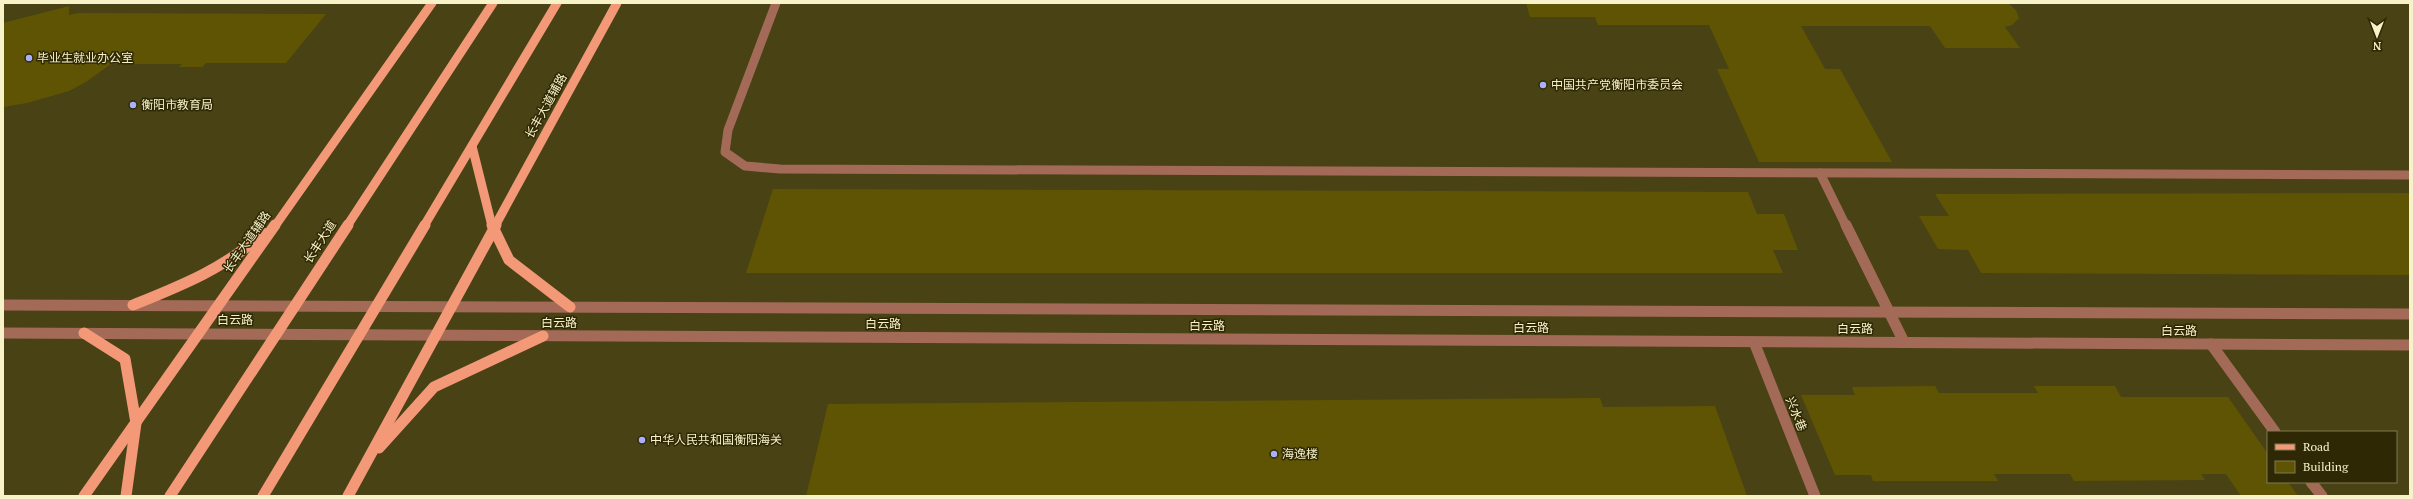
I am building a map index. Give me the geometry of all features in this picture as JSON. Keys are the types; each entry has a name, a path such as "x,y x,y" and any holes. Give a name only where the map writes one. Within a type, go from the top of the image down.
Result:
{"main road":[{"name":"长丰大道辅路","path":"84,496 432,3"},
{"name":"长丰大道","path":"170,496 493,3"},
{"path":"263,496 557,3"},
{"name":"长丰大道辅路","path":"348,496 617,3"},
{"path":"472,146 493,230 510,260 570,307"},
{"path":"134,306 199,278 253,243 292,200"},
{"path":"84,333 125,359 136,423 126,496"},
{"path":"367,462 434,387 543,336"}],"street":[{"path":"776,3 728,130 725,152 745,166 780,169 2410,175"},
{"path":"1820,173 1904,342"},
{"name":"白云路","path":"3,305 2410,314"},
{"name":"白云路","path":"3,333 277,333 543,336 2410,345"},
{"name":"兴水巷","path":"1754,342 1815,496"},
{"path":"2211,344 2274,431"},
{"path":"2313,483 2322,496"}],"building":[{"path":"1526,3 2008,3 2016,10 2019,18 2012,25 2005,27 2020,48 1945,48 1930,26 1801,26 1825,69 1840,69 1892,162 1759,162 1717,69 1729,69 1709,25 1598,25 1595,17 1530,17"},
{"name":"衡阳市教育局","path":"69,6 69,15 79,13 326,14 286,63 206,63 202,67 179,67 182,64 111,64 86,82 69,91 27,103 3,107 3,23"},
{"path":"773,189 1748,192 1757,214 1784,214 1798,250 1773,250 1783,273 746,273"},
{"path":"2410,193 2410,275 1981,273 1968,250 1938,249 1919,216 1949,216 1935,194"},
{"path":"1935,386 1939,393 2038,393 2034,386 2115,386 2121,397 2228,397 2267,453 2267,483 2289,483 2298,496 2241,496 2226,474 2201,474 2205,480 2074,481 2070,474 1994,474 1998,481 1873,481 1871,475 1835,475 1801,395 1855,395 1852,387"},
{"name":"海逸楼","path":"1600,398 1603,407 1715,406 1747,496 806,496 828,404"}],"place":[{"name":"毕业生就业办公室","path":"29,58"},
{"name":"中国共产党衡阳市委员会","path":"1543,85"},
{"name":"衡阳市教育局","path":"133,105"},
{"name":"中华人民共和国衡阳海关","path":"642,440"},
{"name":"海逸楼","path":"1274,454"}]}
